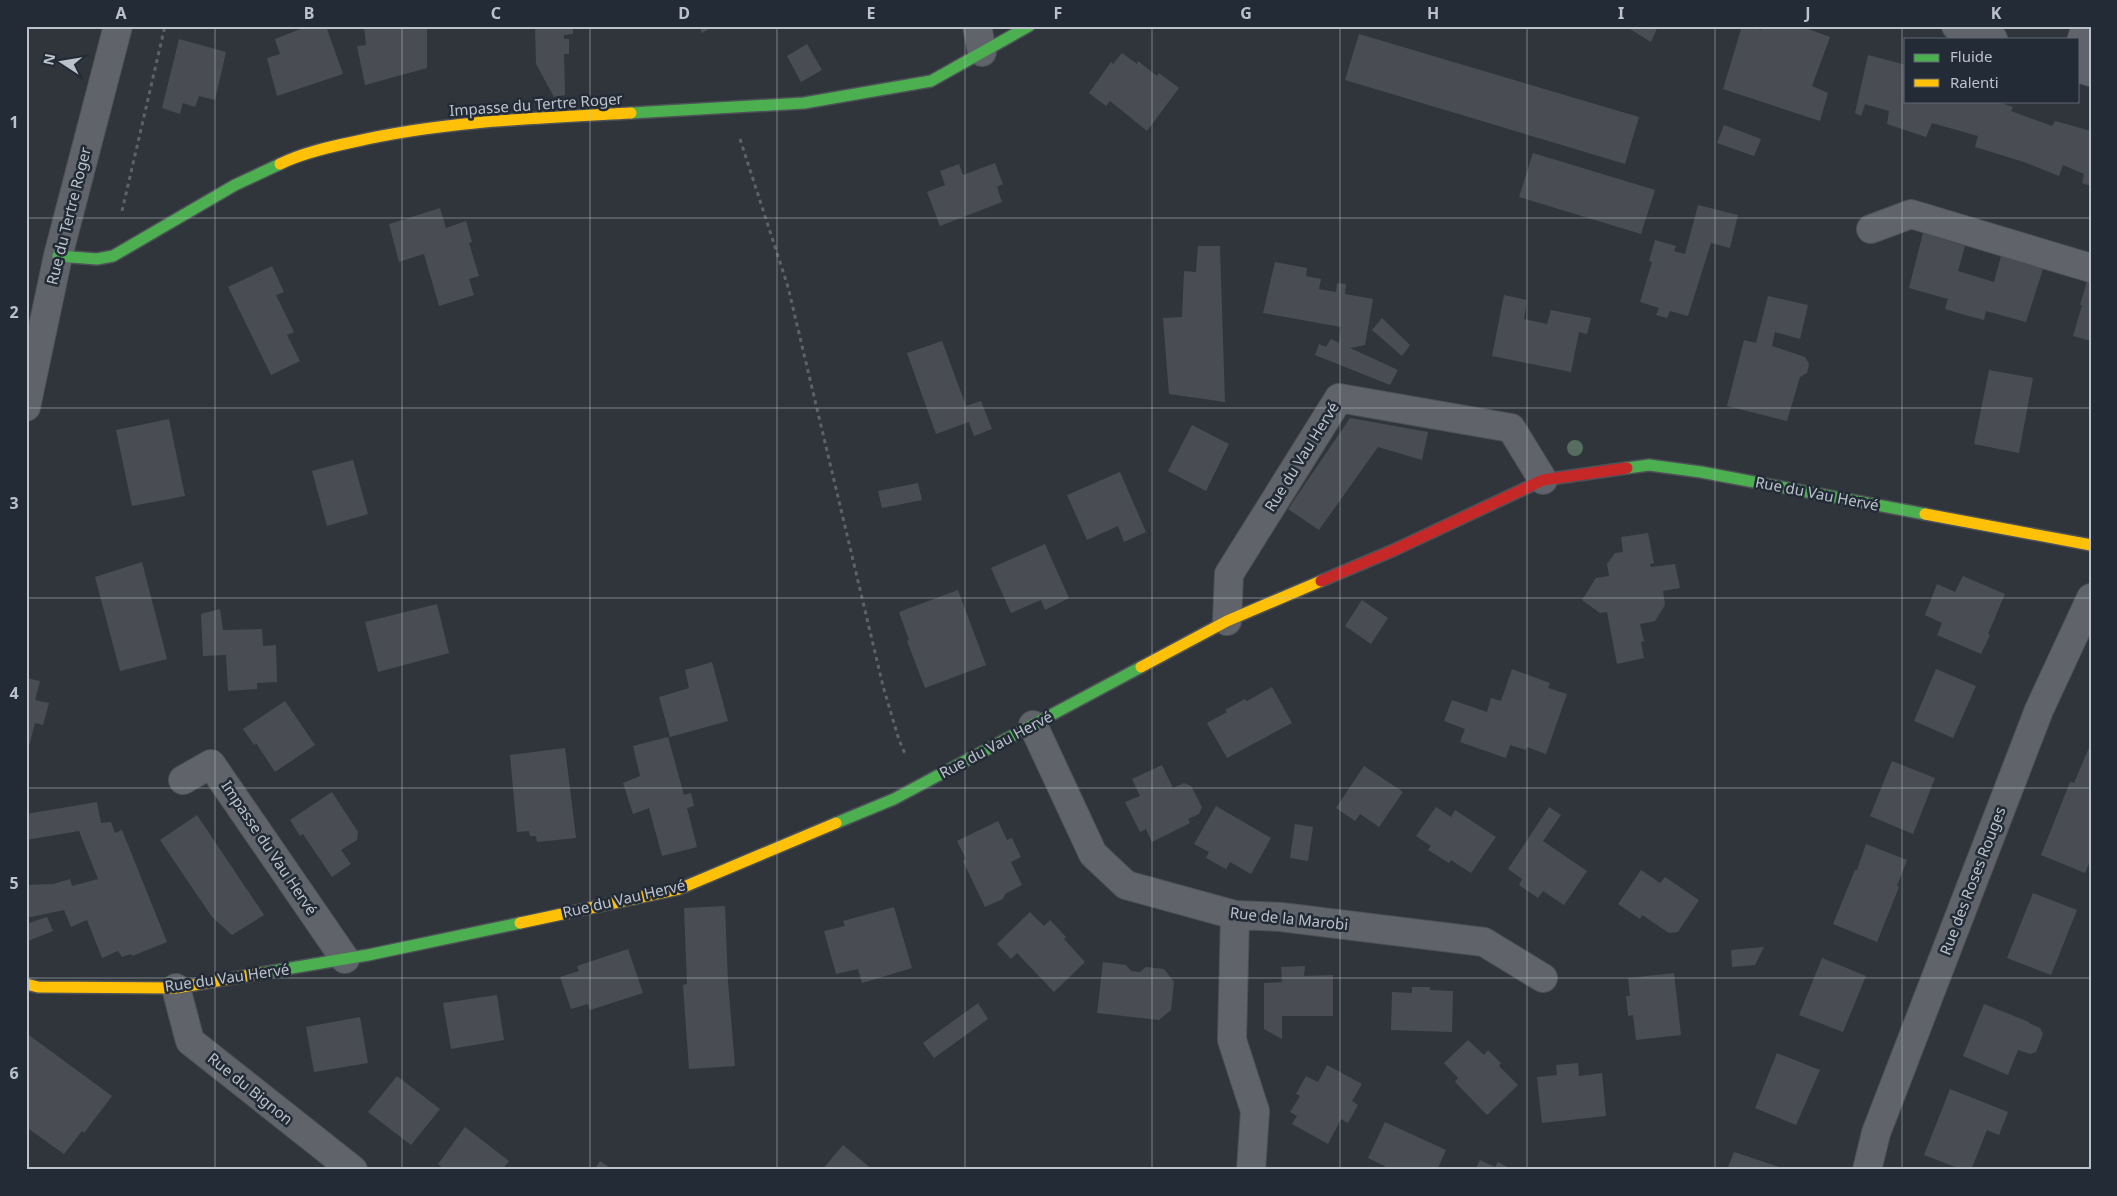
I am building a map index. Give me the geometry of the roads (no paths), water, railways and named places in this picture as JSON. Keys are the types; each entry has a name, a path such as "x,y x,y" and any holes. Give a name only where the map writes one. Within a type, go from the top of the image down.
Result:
{"street":[{"name":"Rue du Tertre Roger","path":"26,407 58,256 118,26"},
{"name":"Impasse du Tertre Roger","path":"58,256 97,259 113,256 235,185 284,162 335,146 395,132 513,119 804,103 930,81 979,39 1029,26"},
{"path":"1956,26 1990,38"},
{"path":"2080,45 2086,26"},
{"path":"1871,229 1911,214 2091,268"},
{"name":"Rue du Vau Hervé","path":"1227,621 1229,574 1339,398 1511,428 1543,480"},
{"name":"Rue du Vau Hervé","path":"26,984 38,987 176,988 345,959 679,888 894,799 1227,621 1394,550 1543,480 1649,466 1710,474 2091,545"},
{"name":"Rue des Roses Rouges","path":"1867,1170 1876,1133 2039,710 2091,598"},
{"name":"Rue de la Marobi","path":"1033,725 1093,854 1126,885 1235,915 1281,917 1484,942 1543,978"},
{"name":"Impasse du Vau Hervé","path":"183,780 211,764 345,959"},
{"path":"1235,915 1232,1040 1255,1111 1251,1170"},
{"name":"Rue du Bignon","path":"176,988 190,1041 353,1170"}]}
